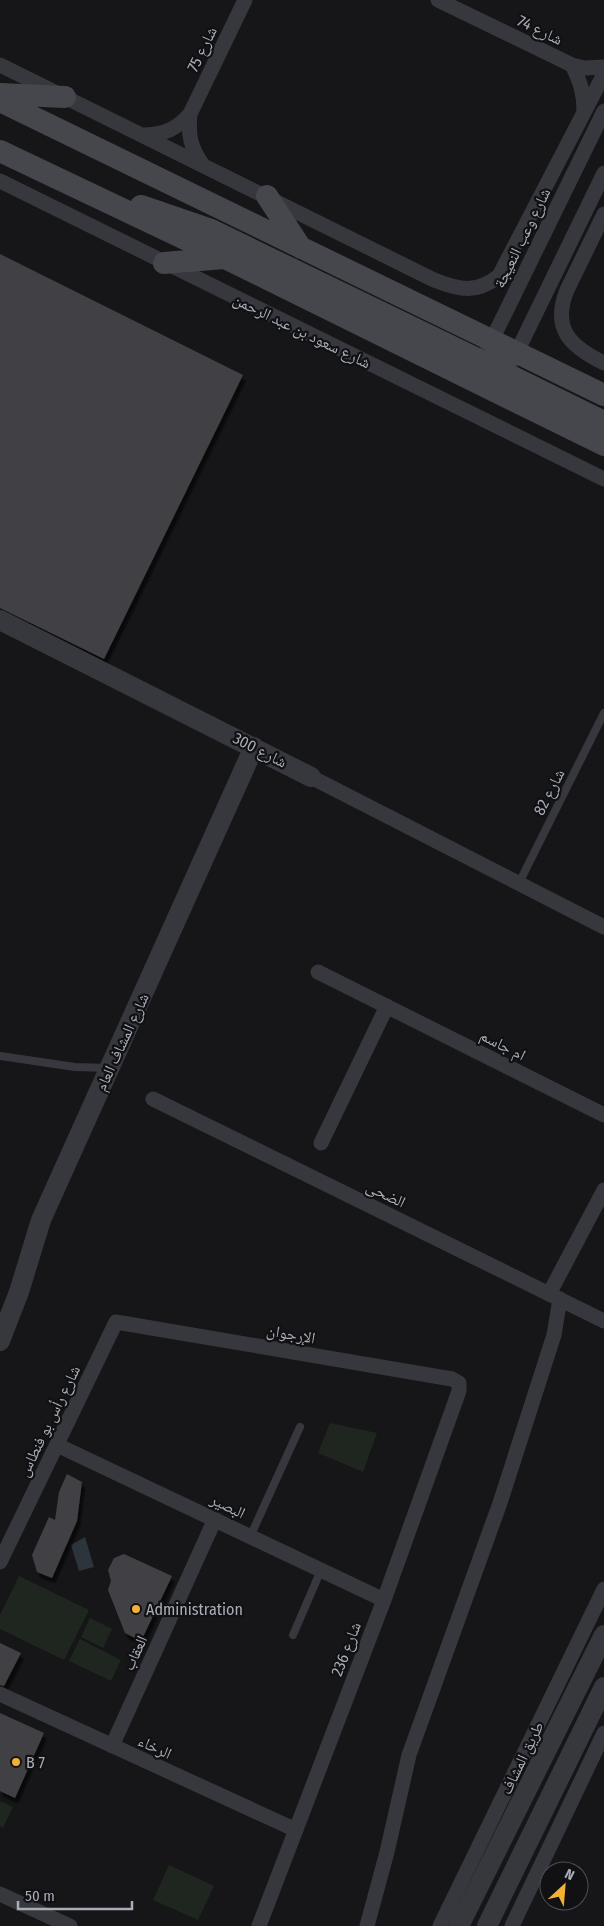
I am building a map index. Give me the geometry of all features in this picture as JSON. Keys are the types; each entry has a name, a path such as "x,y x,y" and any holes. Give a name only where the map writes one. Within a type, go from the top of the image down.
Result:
{"main road":[{"path":"0,94 65,97"},
{"path":"0,101 604,395"},
{"name":"شارع سعود بن عبد الرحمن","path":"0,151 88,195 476,371"},
{"path":"88,195 154,209 211,230 476,371 488,374 604,446"},
{"path":"267,196 302,249"},
{"path":"164,263 225,258"},
{"path":"476,371 496,361 517,354"},
{"path":"502,383 604,422"}],"street":[{"name":"شارع 75","path":"144,135 163,134 177,128 190,114 245,0"},
{"name":"شارع 74","path":"438,0 572,65 584,68 604,67"},
{"path":"0,65 267,196"},
{"name":"شارع 74","path":"572,65 580,79 584,95 584,111"},
{"name":"شارع وعب النعيجة","path":"267,196 434,280 462,290 489,284 499,276 506,265 604,74"},
{"name":"شارع وعب النعيجة","path":"476,371 604,111"},
{"name":"شارع 75","path":"190,114 188,133 191,148 202,164"},
{"path":"502,383 604,173"},
{"name":"شارع سعود بن عبد الرحمن","path":"0,180 164,263 604,479"},
{"path":"580,225 604,209"},
{"path":"604,214 562,304 561,317 564,329 572,343 582,352 604,363"},
{"name":"شارع 300","path":"0,620 254,746 604,927"},
{"name":"شارع المشاف العام","path":"0,1341 7,1306 42,1220 254,746"},
{"name":"ام جاسم","path":"318,972 604,1115"},
{"path":"321,1143 387,1006"},
{"name":"الضحى","path":"153,1098 604,1321"},
{"path":"366,1926 387,1852 409,1755 500,1503 554,1335 554,1296 603,1193"},
{"name":"الإرجوان","path":"116,1322 452,1379 459,1383"},
{"name":"شارع رأس بو فنطاس","path":"0,1562 116,1322"},
{"name":"شارع 236","path":"260,1926 384,1600 459,1391 459,1383"},
{"name":"البصير","path":"57,1445 384,1600"},
{"name":"العقاب","path":"112,1746 216,1519"},
{"name":"طريق المشاف","path":"440,1926 604,1589"},
{"name":"طريق المشاف","path":"459,1926 604,1635"},
{"path":"487,1926 604,1687"},
{"name":"الرخاء","path":"0,1694 296,1830"},
{"path":"512,1926 604,1733"},
{"path":"0,1894 70,1926"}],"lane":[{"name":"شارع 82","path":"519,883 604,713"},
{"path":"0,1056 75,1066 110,1068"},
{"path":"250,1537 300,1427"},
{"path":"294,1635 321,1570"}],"shaded area":[{"path":"330,1423 377,1433 363,1472 318,1453"},
{"path":"85,1537 94,1567 79,1571 71,1545"},
{"path":"19,1576 89,1610 64,1660 0,1629 0,1615"},
{"path":"90,1618 112,1629 103,1648 81,1637"},
{"path":"80,1639 121,1660 111,1681 69,1661"},
{"path":"0,1801 13,1807 3,1828 0,1826"},
{"path":"169,1865 214,1886 198,1920 153,1900"}],"building":[{"path":"0,254 243,375 104,659 0,608"},
{"path":"67,1474 82,1482 77,1521 52,1578 37,1572 32,1555 49,1517 55,1520 59,1492"},
{"name":"Administration","path":"124,1554 172,1576 143,1637 135,1638 125,1633 108,1590 111,1581 108,1570 114,1558"},
{"path":"0,1643 21,1653 4,1686 0,1685"},
{"name":"B 7","path":"0,1713 44,1733 15,1798 0,1791"}],"place":[{"name":"Administration","path":"136,1609"},
{"name":"B 7","path":"16,1762"}]}
